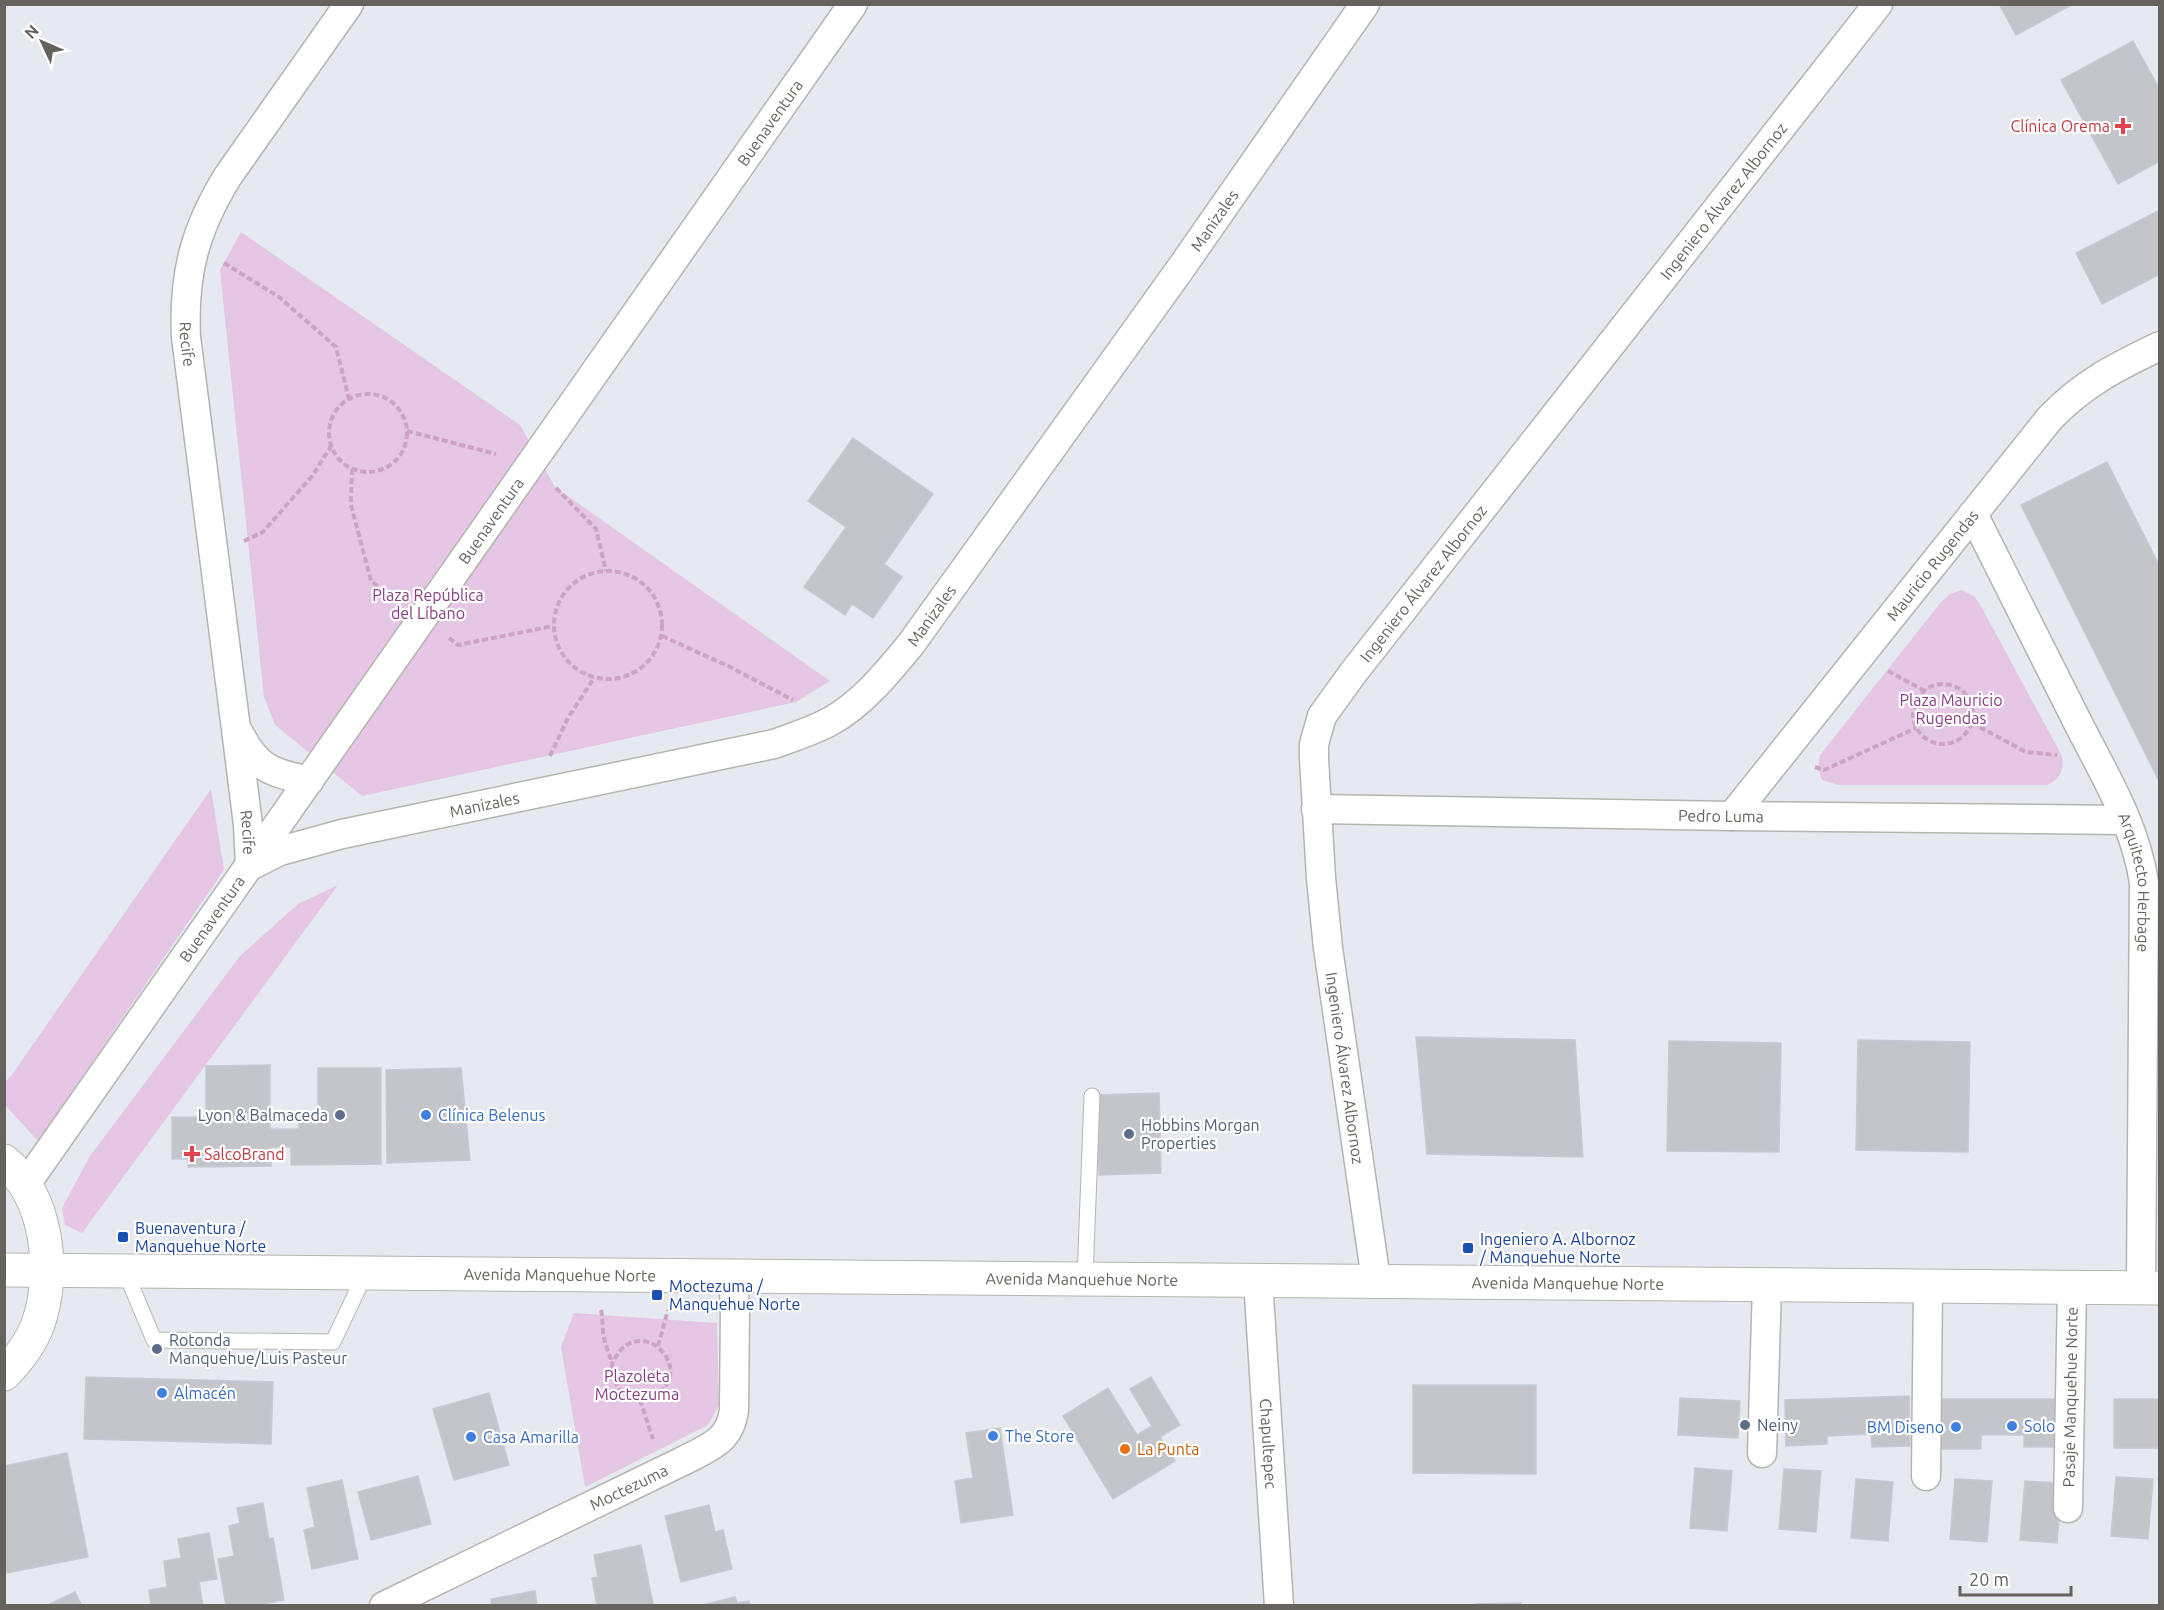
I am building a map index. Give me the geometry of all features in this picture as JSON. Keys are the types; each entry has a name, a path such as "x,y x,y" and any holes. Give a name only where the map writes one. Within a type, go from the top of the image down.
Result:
{"street":[{"name":"Recife","path":"250,866 248,825 237,729 186,337 186,285 194,245 211,203 349,4"},
{"name":"Buenaventura","path":"26,1184 853,4"},
{"name":"Manizales","path":"250,866 280,851 342,834 774,744 831,721 871,690 911,644 1181,268 1365,4"},
{"name":"Ingeniero Álvarez Albornoz","path":"1376,1280 1328,948 1321,878 1314,744 1322,716 1329,704 1878,4"},
{"name":"Mauricio Rugendas","path":"1732,816 2031,441 2066,402 2099,377 2160,346"},
{"name":"Arquitecto Herbage","path":"1973,514 2097,760 2125,820 2141,864 2144,883 2150,1288"},
{"name":"Recife","path":"237,729 248,751 258,763 271,771 309,781"},
{"name":"Pedro Luma","path":"1316,809 2125,820"},
{"path":"4,1161 26,1184 38,1207 44,1230 46,1270 45,1295 37,1326 27,1346 4,1374"},
{"name":"Avenida Manquehue Norte","path":"4,1270 2150,1288"},
{"name":"Moctezuma","path":"384,1605 685,1460 719,1441 732,1422 734,1410 733,1276"},
{"name":"Chapultepec","path":"1258,1280 1279,1605"},
{"path":"1762,1453 1767,1285"},
{"path":"1926,1476 1928,1287"},
{"name":"Pasaje Manquehue Norte","path":"2068,1508 2072,1287"}],"lane":[{"path":"1085,1278 1092,1096"},
{"path":"125,1271 154,1340 333,1342 365,1274"}],"path":[{"path":"194,245 279,297 336,347 349,399"},
{"path":"374,394 387,399 397,407 404,418 407,431 405,444 400,456 390,465 378,471 365,472 352,469 336,456 331,446 329,425 340,406 349,399 374,394"},
{"path":"407,431 532,464 596,529 606,571"},
{"path":"214,555 263,532 313,475 331,446"},
{"path":"352,469 351,505 371,581 458,645 553,626"},
{"path":"606,571 631,575 646,585 657,600 662,617 662,636 656,653 644,666 629,675 612,680 594,678 578,671 565,659 556,644 553,626 556,608 565,592 578,579 595,572 606,571"},
{"path":"662,636 728,666 831,721"},
{"path":"532,794 568,718 594,678"},
{"path":"1942,684 1952,686 1967,696 1973,714 1972,723 1961,739 1941,744 1931,742 1916,728 1913,718 1914,708 1918,698 1925,691 1942,684"},
{"path":"1972,723 2026,752 2097,760"},
{"path":"1781,755 1824,770 1916,728"},
{"path":"658,1346 668,1310"},
{"path":"604,1338 612,1365 612,1375 621,1393 630,1398 640,1400 654,1396 662,1390 670,1371 665,1354 658,1346 648,1342 629,1343 616,1355 612,1365"}],"green space":[{"name":"Plaza República del Líbano","path":"241,232 520,425 555,487 830,681 796,702 362,796 275,725 264,697 220,270"},
{"name":"Plaza Mauricio Rugendas","path":"1962,590 1975,597 1982,608 2062,756 2062,770 2058,777 2047,785 1838,785 1822,780 1818,768 1820,755 1941,602 1950,594"},
{"path":"211,789 224,870 38,1141 5,1105 5,1082"},
{"path":"338,885 82,1233 65,1225 62,1208 90,1156 240,956 298,904"},
{"name":"Plazoleta Moctezuma","path":"574,1313 717,1323 719,1405 708,1425 585,1487 561,1347"}],"building":[{"path":"1999,4 2073,4 2016,35"},
{"name":"Clínica Orema","path":"2133,41 2160,90 2160,161 2118,184 2061,80"},
{"path":"2160,210 2160,274 2102,304 2076,253"},
{"path":"853,438 933,494 884,564 902,577 873,618 852,604 845,615 804,587 846,527 808,501"},
{"path":"2107,462 2160,567 2160,783 2021,505"},
{"path":"1416,1037 1575,1040 1583,1157 1427,1154"},
{"path":"1858,1040 1970,1042 1968,1152 1856,1150"},
{"path":"1669,1041 1781,1043 1779,1152 1667,1151"},
{"name":"Lyon & Balmaceda","path":"270,1065 270,1129 299,1129 298,1113 318,1113 318,1068 381,1068 381,1164 291,1165 291,1147 271,1147 271,1166 188,1167 188,1159 172,1159 172,1117 206,1117 206,1066"},
{"name":"Clínica Belenus","path":"461,1068 470,1160 387,1163 386,1070"},
{"name":"Hobbins Morgan Properties","path":"1159,1093 1161,1173 1099,1175 1096,1095"},
{"path":"86,1377 273,1382 271,1444 84,1439"},
{"name":"La Punta","path":"1151,1377 1180,1425 1160,1437 1175,1461 1113,1499 1063,1416 1108,1388 1137,1435 1152,1426 1130,1389"},
{"path":"1413,1385 1536,1385 1536,1474 1413,1473"},
{"name":"Casa Amarilla","path":"489,1393 509,1465 454,1480 433,1409"},
{"path":"1909,1396 1910,1446 1872,1447 1871,1434 1827,1436 1827,1444 1786,1446 1785,1400"},
{"path":"1680,1398 1740,1401 1738,1438 1678,1435"},
{"path":"1934,1399 2062,1399 2062,1447 2024,1447 2024,1435 1981,1435 1981,1449 1934,1449"},
{"path":"2114,1399 2160,1399 2160,1448 2114,1448"},
{"path":"1000,1428 1013,1515 961,1523 955,1481 973,1478 966,1433"},
{"path":"67,1453 88,1557 7,1573 4,1563 4,1466"},
{"path":"1695,1468 1732,1471 1727,1531 1690,1528"},
{"path":"1784,1469 1821,1471 1816,1532 1779,1529"},
{"path":"418,1476 431,1524 371,1540 358,1492"},
{"path":"2116,1477 2153,1479 2148,1539 2111,1536"},
{"path":"1856,1479 1893,1482 1888,1541 1851,1538"},
{"path":"1955,1479 1992,1481 1987,1542 1950,1539"},
{"path":"342,1480 358,1559 312,1569 304,1530 315,1527 307,1488"},
{"path":"2025,1481 2062,1483 2057,1543 2020,1540"},
{"path":"263,1503 269,1539 273,1538 284,1600 252,1606 226,1606 218,1559 234,1556 229,1526 240,1523 237,1508"},
{"path":"709,1505 715,1532 723,1530 732,1569 681,1582 665,1516"},
{"path":"209,1533 217,1579 199,1582 203,1606 151,1606 149,1590 167,1587 164,1561 181,1558 178,1539"},
{"path":"641,1545 653,1604 597,1606 592,1578 598,1577 594,1555"},
{"path":"535,1591 537,1606 492,1606 491,1599"},
{"path":"75,1592 82,1606 50,1606 50,1604"},
{"path":"735,1597 737,1603 749,1601 750,1606 699,1606"},
{"path":"1521,1603 1521,1606 1476,1606 1476,1604"}],"place":[{"name":"Clínica Orema","path":"2123,126"},
{"name":"Lyon & Balmaceda","path":"340,1115"},
{"name":"Clínica Belenus","path":"426,1115"},
{"name":"Hobbins Morgan Properties","path":"1129,1134"},
{"name":"SalcoBrand","path":"192,1154"},
{"name":"Buenaventura / Manquehue Norte","path":"123,1237"},
{"name":"Ingeniero A. Albornoz / Manquehue Norte","path":"1468,1248"},
{"name":"Moctezuma / Manquehue Norte","path":"657,1295"},
{"name":"Rotonda Manquehue/Luis Pasteur","path":"157,1349"},
{"name":"Almacén","path":"162,1393"},
{"name":"Neiny","path":"1745,1425"},
{"name":"Solo","path":"2012,1426"},
{"name":"BM Diseno","path":"1956,1427"},
{"name":"The Store","path":"993,1436"},
{"name":"Casa Amarilla","path":"471,1437"},
{"name":"La Punta","path":"1125,1449"}]}
